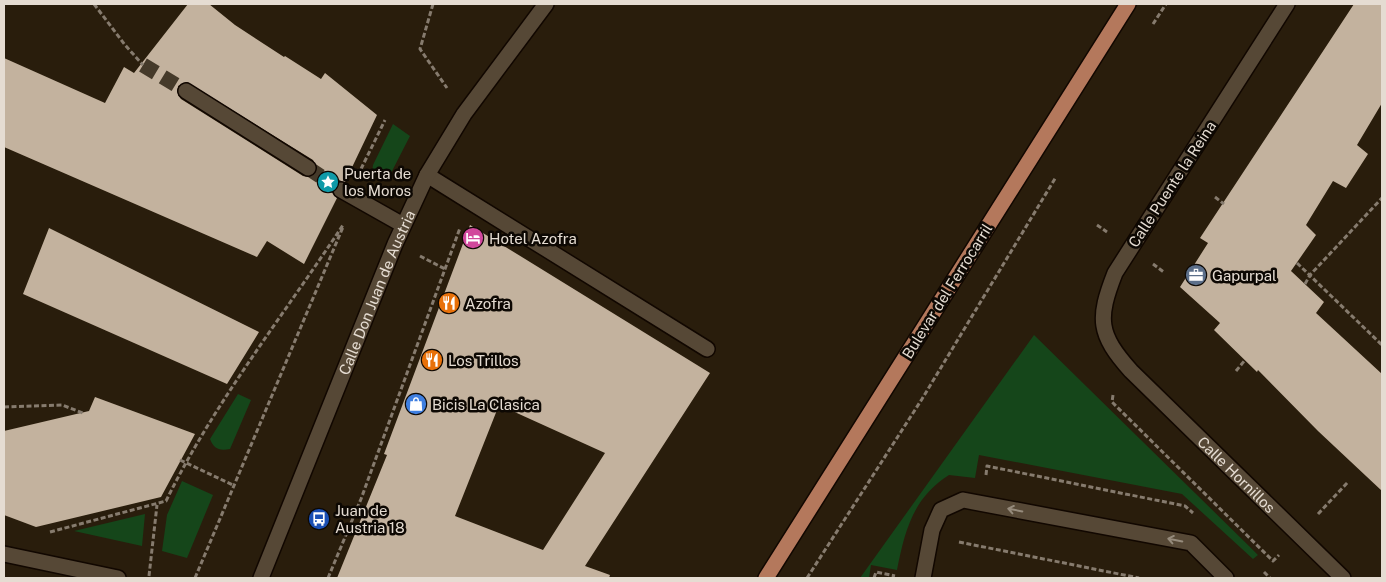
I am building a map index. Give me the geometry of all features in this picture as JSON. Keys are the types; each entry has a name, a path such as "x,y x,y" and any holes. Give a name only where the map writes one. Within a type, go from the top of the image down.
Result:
{"main road":[{"name":"Bulevar del Ferrocarril","path":"766,578 1128,4"}],"street":[{"name":"Calle Don Juan de Austria","path":"261,578 403,225 427,174 464,114 546,4"},
{"name":"Calle Puente la Reina","path":"1131,371 1114,352 1104,329 1103,303 1115,273 1287,4"},
{"path":"186,91 308,168"},
{"path":"427,174 707,349"},
{"path":"347,193 403,225"},
{"name":"Calle Hornillos","path":"1131,371 1343,578"},
{"path":"922,578 932,530 941,510 963,500 1191,543 1226,578"},
{"path":"4,554 118,578"}],"path":[{"path":"94,4 125,45 144,65"},
{"path":"433,4 420,49 464,114"},
{"path":"1150,29 1166,4"},
{"path":"347,193 385,120"},
{"path":"808,578 922,399 1060,172"},
{"path":"1214,197 1224,204"},
{"path":"1305,284 1310,275 1382,198"},
{"path":"328,578 361,499 470,200"},
{"path":"42,535 166,501 185,464 347,219 195,578"},
{"path":"1297,263 1382,344"},
{"path":"1236,371 1245,360"},
{"path":"1113,395 1112,402 1273,561"},
{"path":"4,406 62,405 83,413"},
{"path":"180,460 235,486"},
{"path":"148,578 157,505"},
{"path":"954,541 1139,578"},
{"path":"1264,572 1270,578"}],"green space":[{"path":"393,124 410,136 389,177 380,180 372,173 373,165"},
{"path":"1034,335 1258,555 1253,559 1182,494 979,455 975,478 949,475 927,494 919,505 907,528 897,570 871,565 869,578 860,578"},
{"path":"238,394 251,400 230,449 223,450 213,445 210,439"},
{"path":"182,481 213,495 187,558 162,551 167,515"},
{"path":"145,514 142,546 74,531"}],"building":[{"path":"188,4 209,4 235,25 284,57 321,79 325,73 377,115 345,182 337,182 333,186 333,194 337,198 304,264 267,241 257,257 4,147 4,58 105,103 124,67 134,73","holes":["187,82 313,160 317,168 316,173 308,177 303,176 181,99 178,95 178,86"]},
{"path":"1354,4 1382,4 1382,103 1357,145 1368,154 1346,188 1333,181 1306,225 1316,235 1291,271 1324,302 1316,313 1382,374 1382,491 1318,431 1258,370 1257,372 1214,330 1220,323 1180,287 1208,243 1200,238"},
{"path":"470,225 710,373 585,566 610,575 609,578 337,578 387,455 384,454","holes":["499,405 605,453 543,550 455,516"]},
{"path":"49,228 259,332 227,384 23,294"},
{"path":"95,397 195,434 161,497 36,527 4,515 4,431 89,411"}],"tunnel":[{"path":"143,65 186,91"},
{"path":"308,168 341,190"}],"place":[{"name":"Puerta de los Moros","path":"328,182"},
{"name":"Hotel Azofra","path":"473,238"},
{"name":"Gapurpal","path":"1196,275"},
{"name":"Azofra","path":"449,303"},
{"name":"Los Trillos","path":"432,360"},
{"name":"Bicis La Clasica","path":"416,404"},
{"name":"Juan de Austria 18","path":"319,519"}]}
